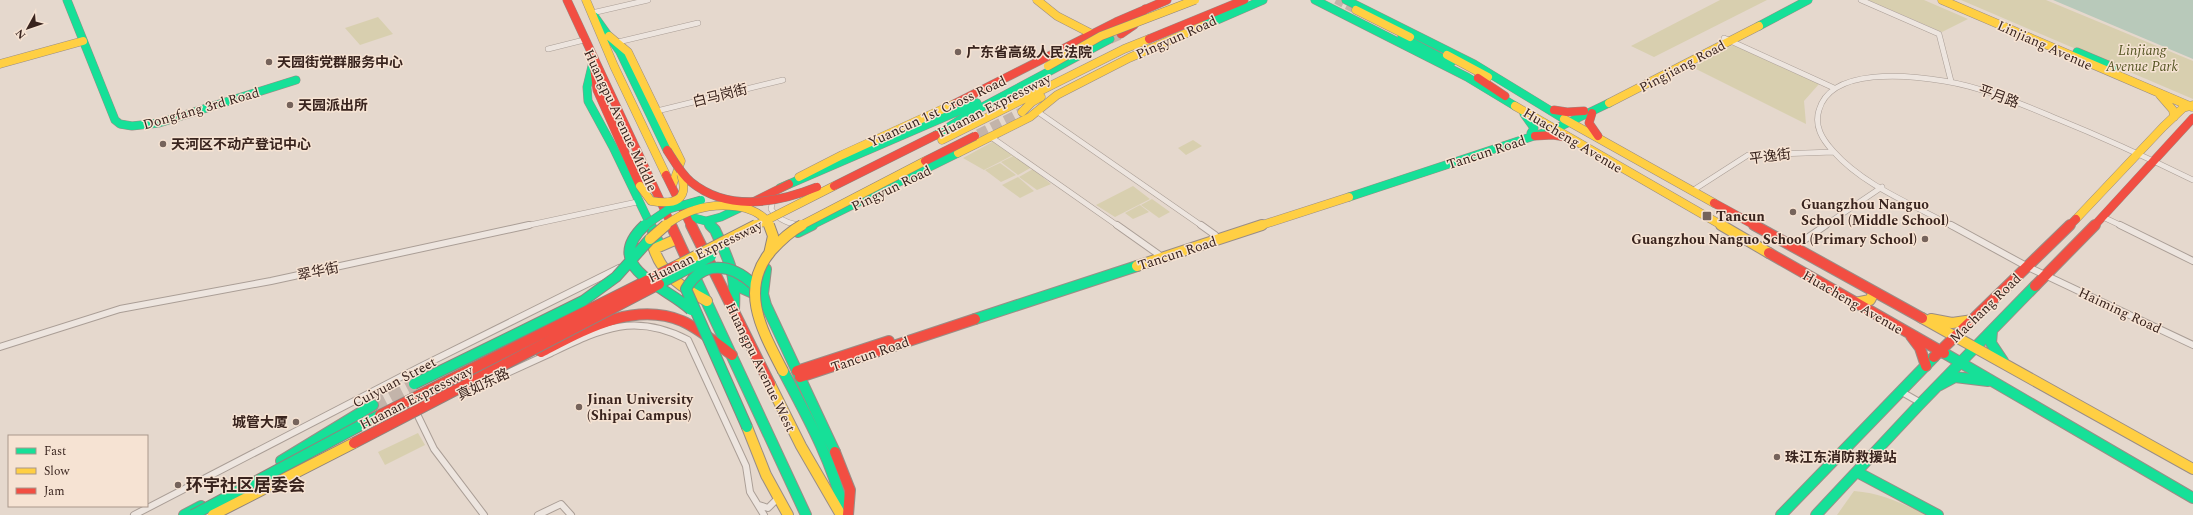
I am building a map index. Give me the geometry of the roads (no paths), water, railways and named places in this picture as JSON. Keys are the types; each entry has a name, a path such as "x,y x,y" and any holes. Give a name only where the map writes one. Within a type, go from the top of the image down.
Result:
{"main road":[{"name":"Dongfang 3rd Road","path":"67,0 115,120 120,124 132,126 160,123 296,80"},
{"name":"Huangpu Avenue Middle","path":"567,0 593,60 676,239"},
{"name":"Huangpu Avenue Middle","path":"586,0 614,66 686,216"},
{"path":"1036,0 1057,16 1092,34"},
{"name":"Yuancun 1st Cross Road","path":"706,221 721,217 828,162 969,97 1092,34 1167,0"},
{"path":"702,328 687,305 677,295 641,275 635,270 629,256 631,244 638,231 660,213 677,205 704,199 735,201 773,200 814,189 1048,66 1101,36 1195,0"},
{"name":"Huanan Expressway","path":"213,515 364,439 1080,62 1160,26 1224,0"},
{"name":"Huanan Expressway","path":"193,515 423,393 939,137 1096,62 1244,0"},
{"name":"Pingyun Road","path":"848,515 852,501 844,471 764,298 764,275 773,256 788,239 799,231 811,227 991,137 1038,112 1057,95 1122,61 1263,0"},
{"name":"Huacheng Avenue","path":"1315,0 1325,2 1441,63 1514,104 1605,159 1855,303 1961,362 2193,498"},
{"name":"Huacheng Avenue","path":"1346,0 1474,64 1509,84 1532,101"},
{"name":"Pingjiang Road","path":"1553,128 1588,112 1798,0"},
{"name":"Pingjiang Road","path":"1727,39 1808,0"},
{"name":"Linjiang Avenue","path":"1942,0 2192,105"},
{"name":"Linjiang Avenue","path":"1956,0 2157,93 2192,105"},
{"path":"1121,34 1134,25 1146,9"},
{"name":"Huacheng Avenue","path":"1514,104 1500,92 1473,75 1353,11 1453,58 1532,101 2193,469"},
{"path":"593,15 623,57 667,150 684,178 687,187 686,192 674,201 658,202 649,199 640,186"},
{"path":"1022,112 1032,102 1122,52 1168,31"},
{"path":"609,36 618,42 631,57 681,161 672,186"},
{"path":"939,137 971,112 1110,39"},
{"path":"0,64 83,41"},
{"path":"593,60 586,93 593,113 607,133 657,248 658,264 666,277 673,283 706,301"},
{"path":"593,60 597,90 640,186 646,208 647,220 635,254"},
{"path":"2157,93 2173,110 2174,117 2184,118 2191,121"},
{"path":"1532,101 1562,112 1588,112 1589,123 1593,131 1621,151"},
{"path":"780,188 977,103"},
{"path":"1514,104 1531,122 1534,130 1533,135 1558,136 1575,141"},
{"name":"Machang Road","path":"1781,515 1816,481 1900,391 2027,267 2174,117 2192,105"},
{"name":"Machang Road","path":"1816,515 1921,403 2104,217 2191,121"},
{"name":"Tancun Road","path":"798,374 1553,128"},
{"name":"Tancun Road","path":"798,374 1215,235 1533,135"},
{"path":"845,515 839,491 826,459 756,314 753,305 753,284 761,264 769,254 785,237 805,223 958,143 975,136"},
{"path":"1605,159 1599,152 1601,148 1607,147 1621,151"},
{"path":"667,150 685,175 694,184 712,193 735,201"},
{"path":"414,384 585,300 614,278 655,232 673,219 696,209 722,206 746,209 756,212 765,219 773,233 769,254"},
{"path":"686,216 706,221 715,230 732,267 735,285 734,312"},
{"name":"Huangpu Avenue West","path":"686,216 800,446 841,515"},
{"path":"657,248 676,239"},
{"name":"Huangpu Avenue West","path":"676,239 732,355 806,515"},
{"path":"753,284 745,274 728,267 708,269 692,278 687,284 687,292 747,427 766,475 788,515"},
{"path":"735,285 764,298"},
{"path":"1855,303 1869,301 1874,292"},
{"path":"364,439 615,319 635,312 652,313 674,318 697,329 732,355"},
{"path":"1910,312 1942,322 1952,323 1973,320"},
{"path":"1905,331 1920,348 1926,366"},
{"path":"1992,331 1990,339 1994,350 2000,359 2016,370"},
{"path":"1938,386 1960,377 1997,383"},
{"path":"184,515 294,454 373,405"},
{"path":"1857,472 1938,515"}],"street":[{"path":"593,15 648,0"},
{"path":"1861,0 1939,34 1951,81"},
{"path":"618,42 698,23"},
{"path":"1727,39 1834,88 1826,96 1819,108 1816,119 1819,132 1834,152 1882,187 2027,267"},
{"path":"548,49 584,40"},
{"name":"平月路","path":"1834,88 1854,81 1878,77 1914,77 1951,81 2012,100 2156,161 2193,180"},
{"name":"白马岗街","path":"657,111 784,80"},
{"path":"969,97 977,103"},
{"path":"1038,112 1215,235"},
{"path":"991,137 1158,254"},
{"name":"平逸街","path":"1692,191 1748,156 1834,152"},
{"path":"1794,247 1882,187"},
{"path":"780,188 770,208 776,216 793,224 811,227"},
{"name":"翠华街","path":"0,347 142,304 271,281 637,202"},
{"path":"2104,217 2193,261"},
{"name":"Cuiyuan Street","path":"134,515 657,248"},
{"name":"Haiming Road","path":"2027,267 2193,345"},
{"name":"真如东路","path":"198,515 403,414 417,414 598,331 613,326 647,326 666,329 688,340 739,449 746,466 750,492 758,504"},
{"path":"1900,391 1921,403"},
{"path":"417,414 434,449 484,515"},
{"path":"758,504 768,508 776,502 779,497"},
{"path":"538,515 561,504 571,515"},
{"path":"758,504 764,515"}],"tunnel":[{"path":"1336,0 1356,10"},
{"path":"1110,39 1121,34"},
{"path":"967,144 975,136 1022,112"},
{"path":"373,405 414,384"}],"place":[{"name":"广东省高级人民法院","path":"958,52"},
{"name":"天园街党群服务中心","path":"269,62"},
{"name":"天园派出所","path":"290,105"},
{"name":"天河区不动产登记中心","path":"163,144"},
{"name":"Guangzhou Nanguo School (Middle School)","path":"1793,212"},
{"name":"Tancun","path":"1707,216"},
{"name":"Guangzhou Nanguo School (Primary School)","path":"1925,239"},
{"name":"Jinan University (Shipai Campus)","path":"579,407"},
{"name":"城管大厦","path":"296,422"},
{"name":"珠江东消防救援站","path":"1777,457"},
{"name":"环宇社区居委会","path":"178,485"}],"park label":[{"name":"Linjiang Avenue Park","path":"2142,58"}]}
